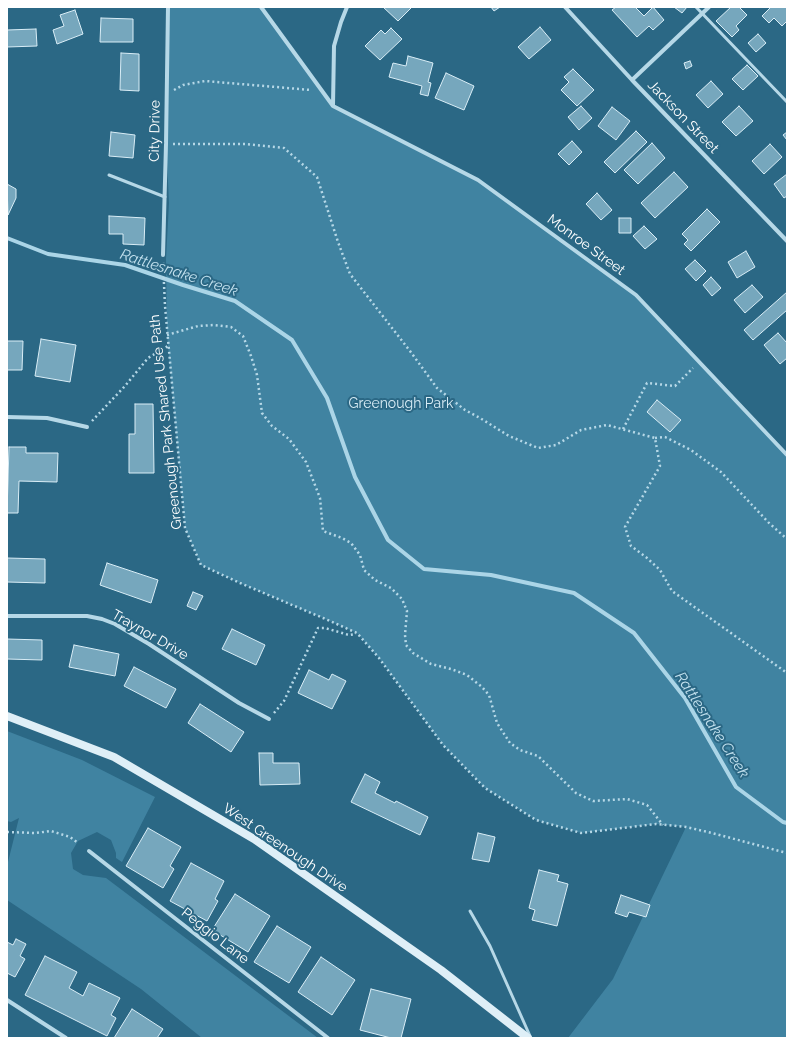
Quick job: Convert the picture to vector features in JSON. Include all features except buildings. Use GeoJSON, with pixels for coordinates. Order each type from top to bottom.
{"type":"FeatureCollection","features":[{"type":"Feature","properties":{"kind":"street","name":"City Drive"},"geometry":{"type":"LineString","coordinates":[[163,255],[168,7]]}},
{"type":"Feature","properties":{"kind":"street"},"geometry":{"type":"LineString","coordinates":[[261,7],[333,106]]}},
{"type":"Feature","properties":{"kind":"street"},"geometry":{"type":"LineString","coordinates":[[333,106],[334,46],[340,22],[347,7]]}},
{"type":"Feature","properties":{"kind":"street","name":"Jackson Street"},"geometry":{"type":"LineString","coordinates":[[565,7],[632,80],[787,241]]}},
{"type":"Feature","properties":{"kind":"street"},"geometry":{"type":"LineString","coordinates":[[632,80],[709,7]]}},
{"type":"Feature","properties":{"kind":"street","name":"Monroe Street"},"geometry":{"type":"LineString","coordinates":[[333,106],[478,180],[636,295],[787,455]]}},
{"type":"Feature","properties":{"kind":"street"},"geometry":{"type":"LineString","coordinates":[[7,417],[47,418],[87,427]]}},
{"type":"Feature","properties":{"kind":"street","name":"Traynor Drive"},"geometry":{"type":"LineString","coordinates":[[7,616],[87,616],[102,619],[115,624],[149,644],[239,703],[269,720]]}},
{"type":"Feature","properties":{"kind":"street","name":"West Greenough Drive"},"geometry":{"type":"LineString","coordinates":[[7,716],[114,757],[254,839],[441,970],[528,1038]]}},
{"type":"Feature","properties":{"kind":"street","name":"Peggio Lane"},"geometry":{"type":"LineString","coordinates":[[89,851],[328,1038]]}},
{"type":"Feature","properties":{"kind":"street"},"geometry":{"type":"LineString","coordinates":[[7,1000],[66,1038]]}},
{"type":"Feature","properties":{"kind":"lane"},"geometry":{"type":"LineString","coordinates":[[696,7],[787,102]]}},
{"type":"Feature","properties":{"kind":"lane"},"geometry":{"type":"LineString","coordinates":[[109,175],[165,197]]}},
{"type":"Feature","properties":{"kind":"lane"},"geometry":{"type":"LineString","coordinates":[[470,911],[490,946],[531,1038]]}},
{"type":"Feature","properties":{"kind":"path"},"geometry":{"type":"LineString","coordinates":[[167,93],[183,85],[205,81],[322,91]]}},
{"type":"Feature","properties":{"kind":"path"},"geometry":{"type":"LineString","coordinates":[[166,144],[245,144],[284,148],[317,177],[350,274],[410,350],[437,388],[465,410],[509,436],[538,448],[556,445],[581,430],[608,425],[655,438],[665,437],[691,450],[721,472],[769,523],[787,539]]}},
{"type":"Feature","properties":{"kind":"path","name":"Greenough Park Shared Use Path"},"geometry":{"type":"LineString","coordinates":[[163,255],[164,306],[184,528],[201,565],[357,633],[379,658],[443,745],[485,788],[536,820],[581,834],[656,824],[686,827],[787,853]]}},
{"type":"Feature","properties":{"kind":"path"},"geometry":{"type":"LineString","coordinates":[[167,335],[198,326],[214,325],[231,327],[243,336],[257,375],[262,413],[272,426],[289,439],[306,462],[320,498],[323,531],[342,538],[351,544],[360,555],[364,570],[374,580],[391,588],[402,599],[407,611],[405,635],[406,645],[414,653],[431,664],[467,675],[482,687],[489,696],[497,724],[510,742],[520,750],[538,756],[576,793],[593,801],[627,799],[647,805],[663,825]]}},
{"type":"Feature","properties":{"kind":"path"},"geometry":{"type":"LineString","coordinates":[[87,427],[96,415],[125,386],[148,358],[168,346]]}},
{"type":"Feature","properties":{"kind":"path"},"geometry":{"type":"LineString","coordinates":[[624,429],[647,383],[675,386],[699,362]]}},
{"type":"Feature","properties":{"kind":"path"},"geometry":{"type":"LineString","coordinates":[[655,438],[660,466],[625,526],[631,546],[660,570],[672,591],[787,673]]}},
{"type":"Feature","properties":{"kind":"path"},"geometry":{"type":"LineString","coordinates":[[269,720],[284,701],[318,628],[326,628],[349,635],[357,633]]}},
{"type":"Feature","properties":{"kind":"path"},"geometry":{"type":"LineString","coordinates":[[7,832],[35,833],[51,831],[70,837],[78,843]]}},
{"type":"Feature","properties":{"kind":"green space","name":"Greenough Park"},"geometry":{"type":"Polygon","coordinates":[[[168,7],[261,7],[333,106],[478,180],[636,295],[787,455],[787,1038],[568,1038],[613,979],[686,827],[656,824],[581,833],[536,820],[485,788],[443,745],[379,658],[357,633],[201,565],[185,528],[167,335],[166,259],[169,203],[166,138],[168,7]]]}},
{"type":"Feature","properties":{"kind":"green space"},"geometry":{"type":"Polygon","coordinates":[[[7,731],[82,760],[155,797],[122,862],[116,858],[116,853],[111,840],[97,832],[78,841],[71,853],[73,869],[83,875],[106,878],[318,1038],[202,1038],[141,989],[7,900],[7,866],[19,818],[11,822],[7,821],[7,731]]]}},
{"type":"Feature","properties":{"kind":"waterway","name":"Rattlesnake Creek"},"geometry":{"type":"LineString","coordinates":[[7,238],[48,254],[125,265],[235,301],[292,340],[327,398],[355,477],[388,540],[424,569],[491,575],[574,593],[634,633],[685,698],[736,787],[783,822],[787,823]]}}]}
